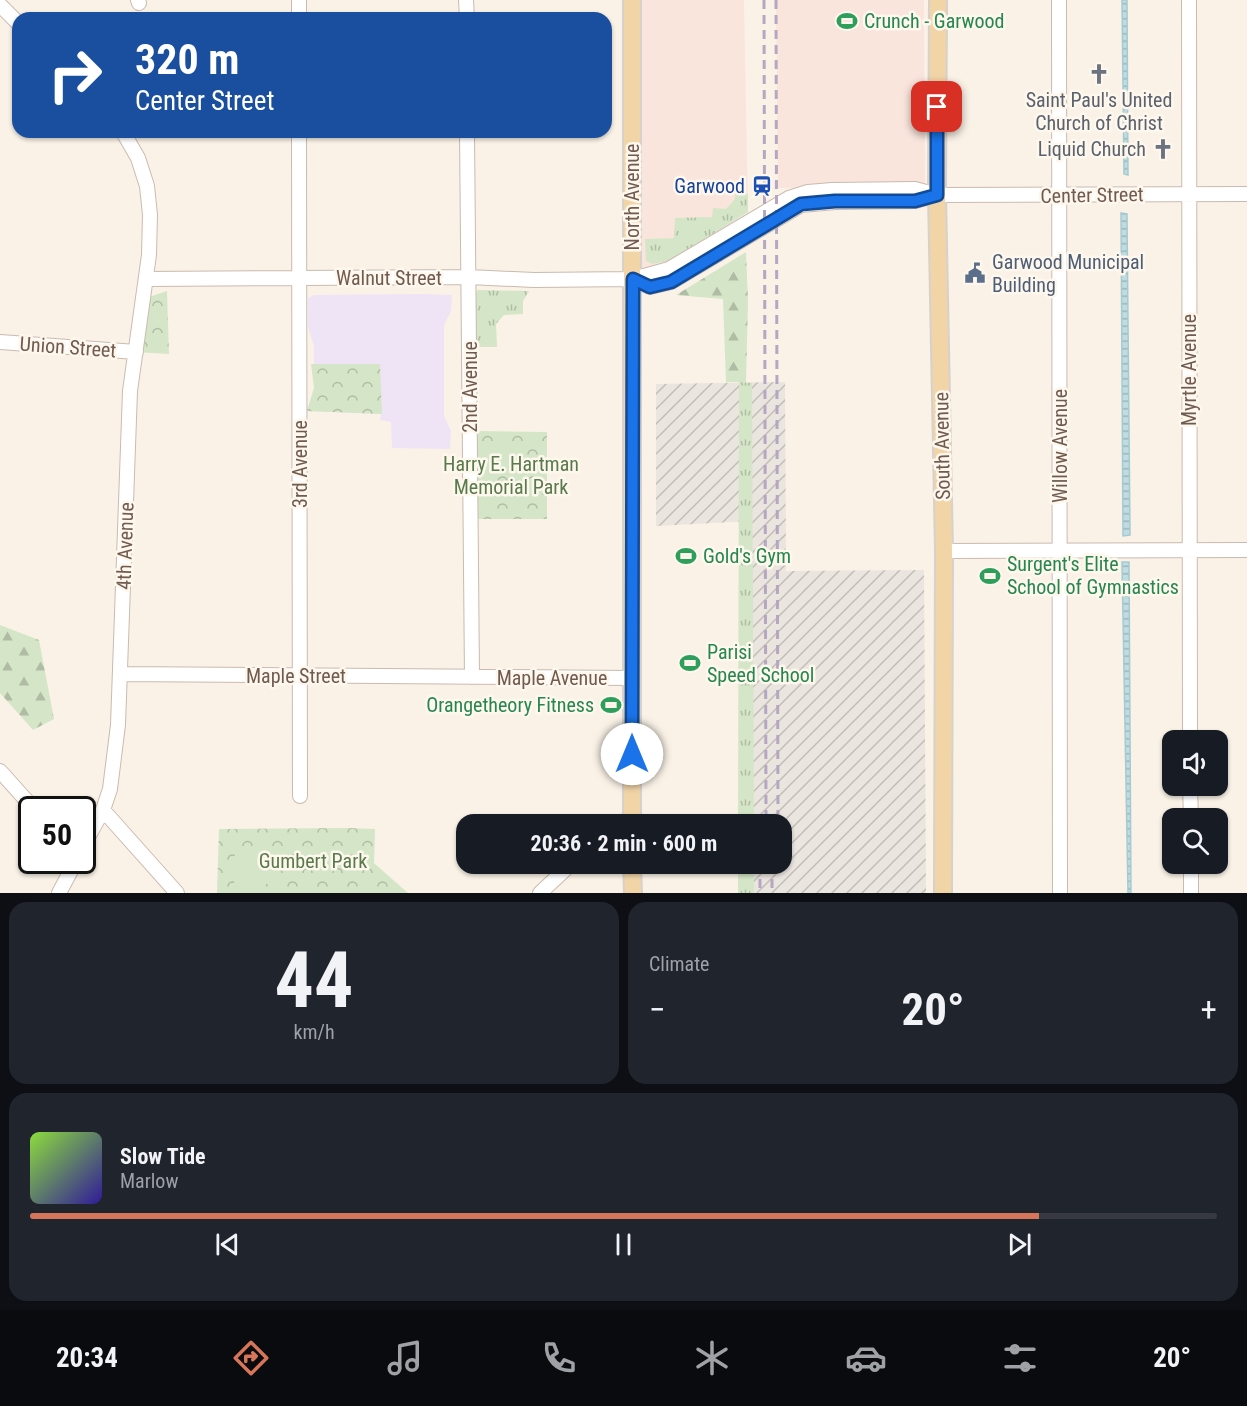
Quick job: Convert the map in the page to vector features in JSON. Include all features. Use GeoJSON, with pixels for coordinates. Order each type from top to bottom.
{"type":"FeatureCollection","features":[{"type":"Feature","properties":{"kind":"main road","name":"North Avenue"},"geometry":{"type":"LineString","coordinates":[[632,0],[632,814]]}},
{"type":"Feature","properties":{"kind":"main road","name":"South Avenue"},"geometry":{"type":"LineString","coordinates":[[938,0],[937,195],[944,551],[943,893]]}},
{"type":"Feature","properties":{"kind":"main road"},"geometry":{"type":"LineString","coordinates":[[632,874],[633,893]]}},
{"type":"Feature","properties":{"kind":"street","name":"Willow Avenue"},"geometry":{"type":"LineString","coordinates":[[1059,0],[1060,893]]}},
{"type":"Feature","properties":{"kind":"street","name":"Myrtle Avenue"},"geometry":{"type":"LineString","coordinates":[[1189,0],[1190,730]]}},
{"type":"Feature","properties":{"kind":"street"},"geometry":{"type":"LineString","coordinates":[[0,5],[12,17]]}},
{"type":"Feature","properties":{"kind":"street","name":"4th Avenue"},"geometry":{"type":"LineString","coordinates":[[96,823],[110,789],[118,725],[130,391],[149,255],[150,215],[147,186],[135,152],[127,138]]}},
{"type":"Feature","properties":{"kind":"street","name":"3rd Avenue"},"geometry":{"type":"LineString","coordinates":[[299,138],[300,796]]}},
{"type":"Feature","properties":{"kind":"street","name":"2nd Avenue"},"geometry":{"type":"LineString","coordinates":[[468,138],[472,677]]}},
{"type":"Feature","properties":{"kind":"street","name":"Center Street"},"geometry":{"type":"LineString","coordinates":[[633,279],[650,287],[671,282],[801,204],[835,201],[915,201],[937,195],[1247,194]]}},
{"type":"Feature","properties":{"kind":"street","name":"Walnut Street"},"geometry":{"type":"LineString","coordinates":[[146,279],[469,277],[534,280],[633,279]]}},
{"type":"Feature","properties":{"kind":"street","name":"Union Street"},"geometry":{"type":"LineString","coordinates":[[0,342],[136,352]]}},
{"type":"Feature","properties":{"kind":"street"},"geometry":{"type":"LineString","coordinates":[[944,551],[1247,550]]}},
{"type":"Feature","properties":{"kind":"street","name":"Maple Street"},"geometry":{"type":"LineString","coordinates":[[120,674],[472,677]]}},
{"type":"Feature","properties":{"kind":"street","name":"Maple Avenue"},"geometry":{"type":"LineString","coordinates":[[472,677],[632,678]]}},
{"type":"Feature","properties":{"kind":"street"},"geometry":{"type":"LineString","coordinates":[[0,771],[22,796]]}},
{"type":"Feature","properties":{"kind":"street"},"geometry":{"type":"LineString","coordinates":[[103,810],[177,893]]}},
{"type":"Feature","properties":{"kind":"street"},"geometry":{"type":"LineString","coordinates":[[59,893],[69,874]]}},
{"type":"Feature","properties":{"kind":"street"},"geometry":{"type":"LineString","coordinates":[[540,893],[560,874]]}},
{"type":"Feature","properties":{"kind":"street"},"geometry":{"type":"LineString","coordinates":[[1191,874],[1191,893]]}},
{"type":"Feature","properties":{"kind":"shaded area"},"geometry":{"type":"Polygon","coordinates":[[[641,0],[744,0],[748,212],[642,273],[641,0]]]}},
{"type":"Feature","properties":{"kind":"shaded area"},"geometry":{"type":"Polygon","coordinates":[[[776,0],[924,0],[925,186],[778,188],[776,0]]]}},
{"type":"Feature","properties":{"kind":"shaded area"},"geometry":{"type":"Polygon","coordinates":[[[314,295],[452,295],[451,311],[444,325],[444,416],[451,431],[450,449],[392,448],[391,422],[380,420],[381,414],[307,411],[314,388],[314,346],[308,327],[308,298],[314,295]]]}},
{"type":"Feature","properties":{"kind":"shaded area"},"geometry":{"type":"Polygon","coordinates":[[[785,382],[786,571],[924,570],[926,893],[754,893],[754,874],[792,874],[792,814],[753,814],[751,521],[656,526],[656,384],[785,382]]]}},
{"type":"Feature","properties":{"kind":"green space"},"geometry":{"type":"Polygon","coordinates":[[[744,184],[744,193],[748,194],[748,212],[669,261],[652,264],[646,261],[645,239],[674,238],[675,218],[712,217],[713,208],[726,209],[735,199],[735,185],[744,184]]]}},
{"type":"Feature","properties":{"kind":"green space"},"geometry":{"type":"Polygon","coordinates":[[[746,252],[748,301],[746,382],[726,382],[723,299],[676,295],[746,252]]]}},
{"type":"Feature","properties":{"kind":"green space"},"geometry":{"type":"Polygon","coordinates":[[[478,290],[529,291],[523,301],[523,314],[504,315],[496,324],[497,347],[472,347],[473,294],[478,290]]]}},
{"type":"Feature","properties":{"kind":"green space"},"geometry":{"type":"Polygon","coordinates":[[[167,291],[169,354],[136,352],[146,298],[167,291]]]}},
{"type":"Feature","properties":{"kind":"green space"},"geometry":{"type":"Polygon","coordinates":[[[311,364],[380,364],[382,414],[307,411],[314,388],[311,364]]]}},
{"type":"Feature","properties":{"kind":"green space"},"geometry":{"type":"Polygon","coordinates":[[[739,382],[752,383],[754,814],[738,814],[739,382]]]}},
{"type":"Feature","properties":{"kind":"green space","name":"Harry E. Hartman Memorial Park"},"geometry":{"type":"Polygon","coordinates":[[[475,431],[547,432],[547,519],[474,519],[475,431]]]}},
{"type":"Feature","properties":{"kind":"green space"},"geometry":{"type":"Polygon","coordinates":[[[484,443],[522,443],[521,467],[485,467],[484,443]]]}},
{"type":"Feature","properties":{"kind":"green space"},"geometry":{"type":"Polygon","coordinates":[[[0,625],[39,640],[54,719],[33,730],[0,693],[0,625]]]}},
{"type":"Feature","properties":{"kind":"green space","name":"Gumbert Park"},"geometry":{"type":"Polygon","coordinates":[[[219,829],[375,829],[374,863],[408,893],[217,893],[219,829]]]}},
{"type":"Feature","properties":{"kind":"green space"},"geometry":{"type":"Polygon","coordinates":[[[274,849],[275,869],[269,882],[255,888],[234,886],[235,851],[274,849]]]}},
{"type":"Feature","properties":{"kind":"green space"},"geometry":{"type":"Polygon","coordinates":[[[738,874],[754,874],[754,893],[738,893],[738,874]]]}},
{"type":"Feature","properties":{"kind":"water"},"geometry":{"type":"Polygon","coordinates":[[[1122,0],[1127,0],[1128,175],[1124,174],[1122,0]]]}},
{"type":"Feature","properties":{"kind":"water"},"geometry":{"type":"Polygon","coordinates":[[[1121,213],[1127,214],[1130,535],[1123,536],[1121,213]]]}},
{"type":"Feature","properties":{"kind":"water"},"geometry":{"type":"Polygon","coordinates":[[[1122,562],[1129,562],[1131,893],[1128,893],[1122,562]]]}},
{"type":"Feature","properties":{"kind":"railway"},"geometry":{"type":"LineString","coordinates":[[764,0],[766,814]]}},
{"type":"Feature","properties":{"kind":"railway"},"geometry":{"type":"LineString","coordinates":[[776,0],[778,814]]}},
{"type":"Feature","properties":{"kind":"railway"},"geometry":{"type":"LineString","coordinates":[[760,874],[760,893]]}},
{"type":"Feature","properties":{"kind":"railway"},"geometry":{"type":"LineString","coordinates":[[772,874],[772,893]]}},
{"type":"Feature","properties":{"kind":"place","name":"Crunch - Garwood"},"geometry":{"type":"Point","coordinates":[847,21]}},
{"type":"Feature","properties":{"kind":"place","name":"Saint Paul's United Church of Christ"},"geometry":{"type":"Point","coordinates":[1099,74]}},
{"type":"Feature","properties":{"kind":"place","name":"Liquid Church"},"geometry":{"type":"Point","coordinates":[1163,149]}},
{"type":"Feature","properties":{"kind":"place","name":"Garwood"},"geometry":{"type":"Point","coordinates":[762,186]}},
{"type":"Feature","properties":{"kind":"place","name":"Garwood Municipal Building"},"geometry":{"type":"Point","coordinates":[975,273]}},
{"type":"Feature","properties":{"kind":"place","name":"Gold's Gym"},"geometry":{"type":"Point","coordinates":[686,556]}},
{"type":"Feature","properties":{"kind":"place","name":"Surgent's Elite School of Gymnastics"},"geometry":{"type":"Point","coordinates":[990,576]}},
{"type":"Feature","properties":{"kind":"place","name":"Parisi Speed School"},"geometry":{"type":"Point","coordinates":[690,663]}},
{"type":"Feature","properties":{"kind":"place","name":"Orangetheory Fitness"},"geometry":{"type":"Point","coordinates":[611,705]}},
{"type":"Feature","properties":{"kind":"route"},"geometry":{"type":"LineString","coordinates":[[632,754],[633,279],[650,287],[671,282],[801,204],[835,201],[915,201],[937,195],[937,107]]}}]}
